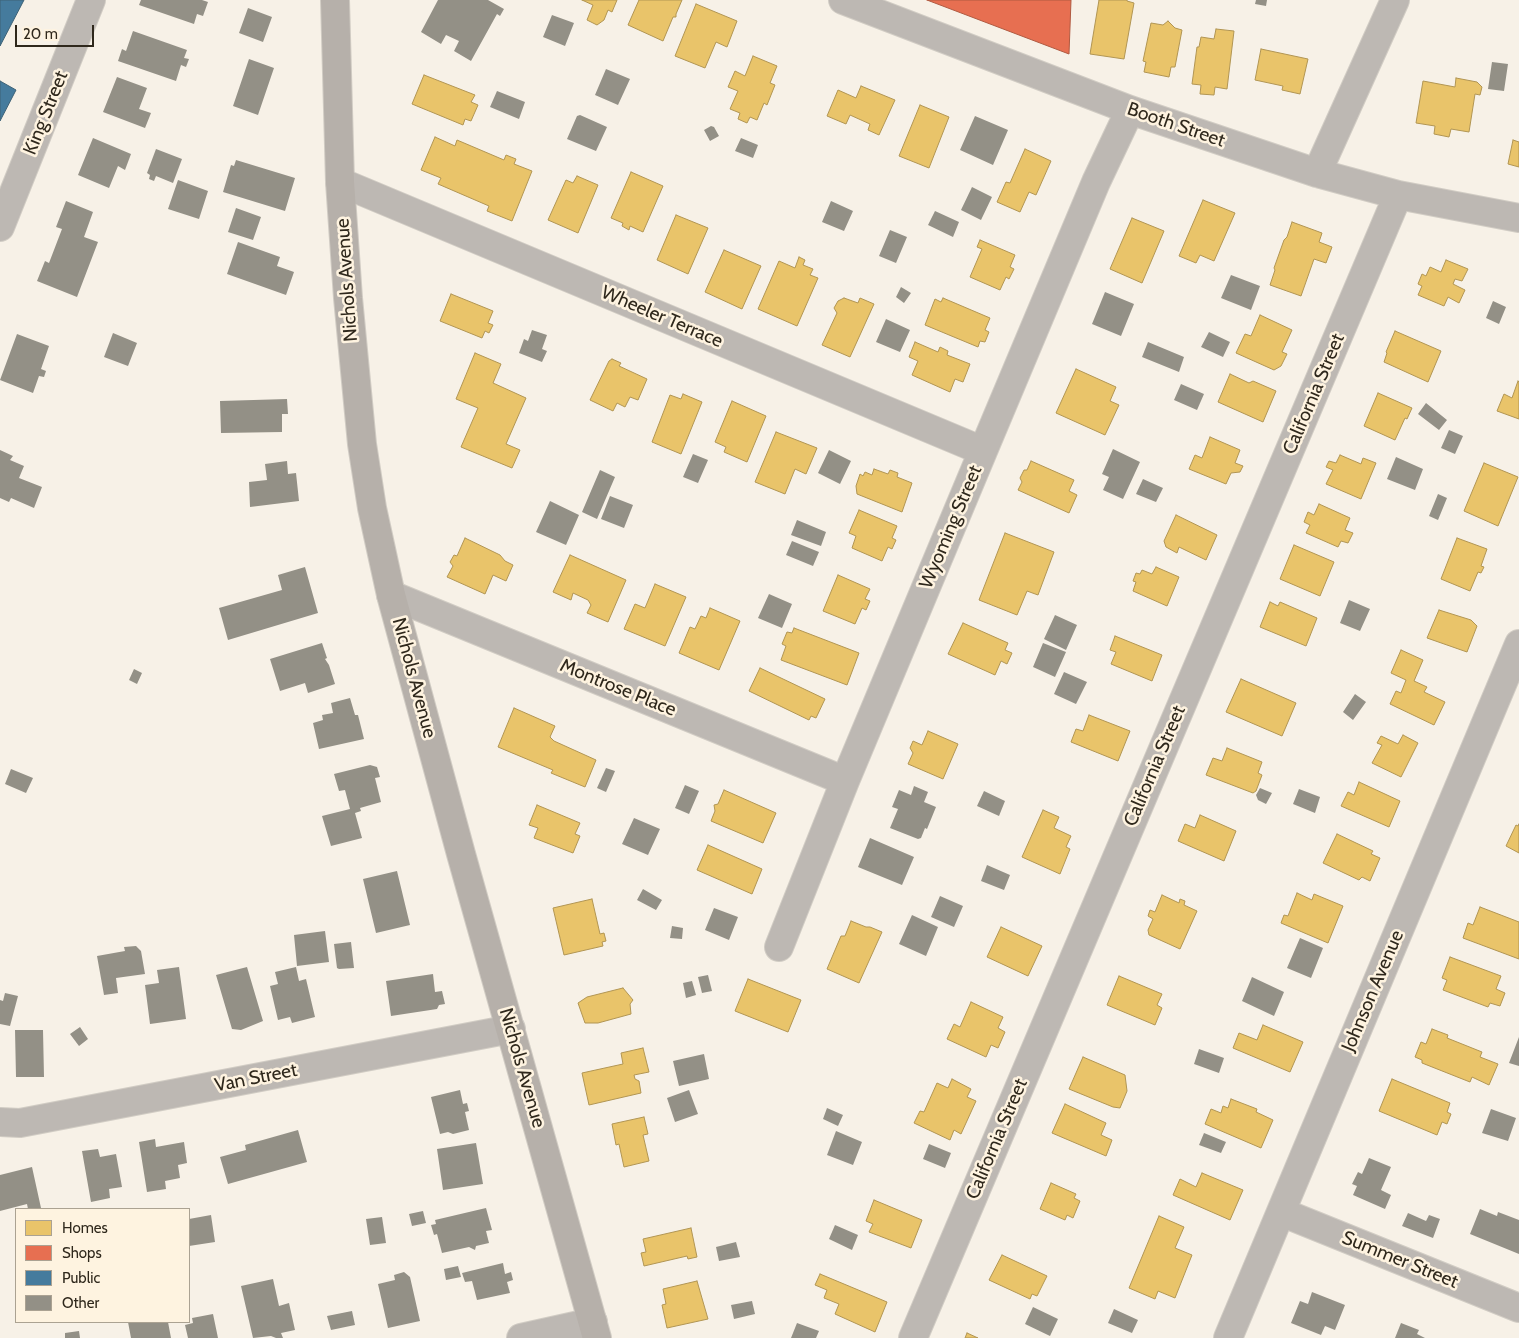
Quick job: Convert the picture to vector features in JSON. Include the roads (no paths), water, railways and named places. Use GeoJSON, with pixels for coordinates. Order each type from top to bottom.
{"type":"FeatureCollection","features":[{"type":"Feature","properties":{"kind":"main road","name":"Nichols Avenue"},"geometry":{"type":"LineString","coordinates":[[335,0],[340,182],[348,298],[362,444],[372,508],[391,595],[461,854],[512,1029],[595,1330]]}},
{"type":"Feature","properties":{"kind":"street","name":"King Street"},"geometry":{"type":"LineString","coordinates":[[0,227],[91,0]]}},
{"type":"Feature","properties":{"kind":"street","name":"Booth Street"},"geometry":{"type":"LineString","coordinates":[[844,0],[1130,110],[1317,173],[1398,195],[1519,218]]}},
{"type":"Feature","properties":{"kind":"street"},"geometry":{"type":"LineString","coordinates":[[1317,173],[1395,0]]}},
{"type":"Feature","properties":{"kind":"street","name":"Wyoming Street"},"geometry":{"type":"LineString","coordinates":[[780,947],[845,781],[1096,182],[1130,110]]}},
{"type":"Feature","properties":{"kind":"street","name":"Wheeler Terrace"},"geometry":{"type":"LineString","coordinates":[[340,182],[983,452]]}},
{"type":"Feature","properties":{"kind":"street","name":"California Street"},"geometry":{"type":"LineString","coordinates":[[913,1338],[1398,195]]}},
{"type":"Feature","properties":{"kind":"street","name":"Montrose Place"},"geometry":{"type":"LineString","coordinates":[[391,595],[845,781]]}},
{"type":"Feature","properties":{"kind":"street","name":"Johnson Avenue"},"geometry":{"type":"LineString","coordinates":[[1228,1338],[1519,644]]}},
{"type":"Feature","properties":{"kind":"street","name":"Van Street"},"geometry":{"type":"LineString","coordinates":[[0,1122],[20,1124],[512,1029]]}},
{"type":"Feature","properties":{"kind":"street","name":"Summer Street"},"geometry":{"type":"LineString","coordinates":[[1281,1212],[1519,1308]]}},
{"type":"Feature","properties":{"kind":"street"},"geometry":{"type":"LineString","coordinates":[[521,1338],[595,1330]]}}]}
